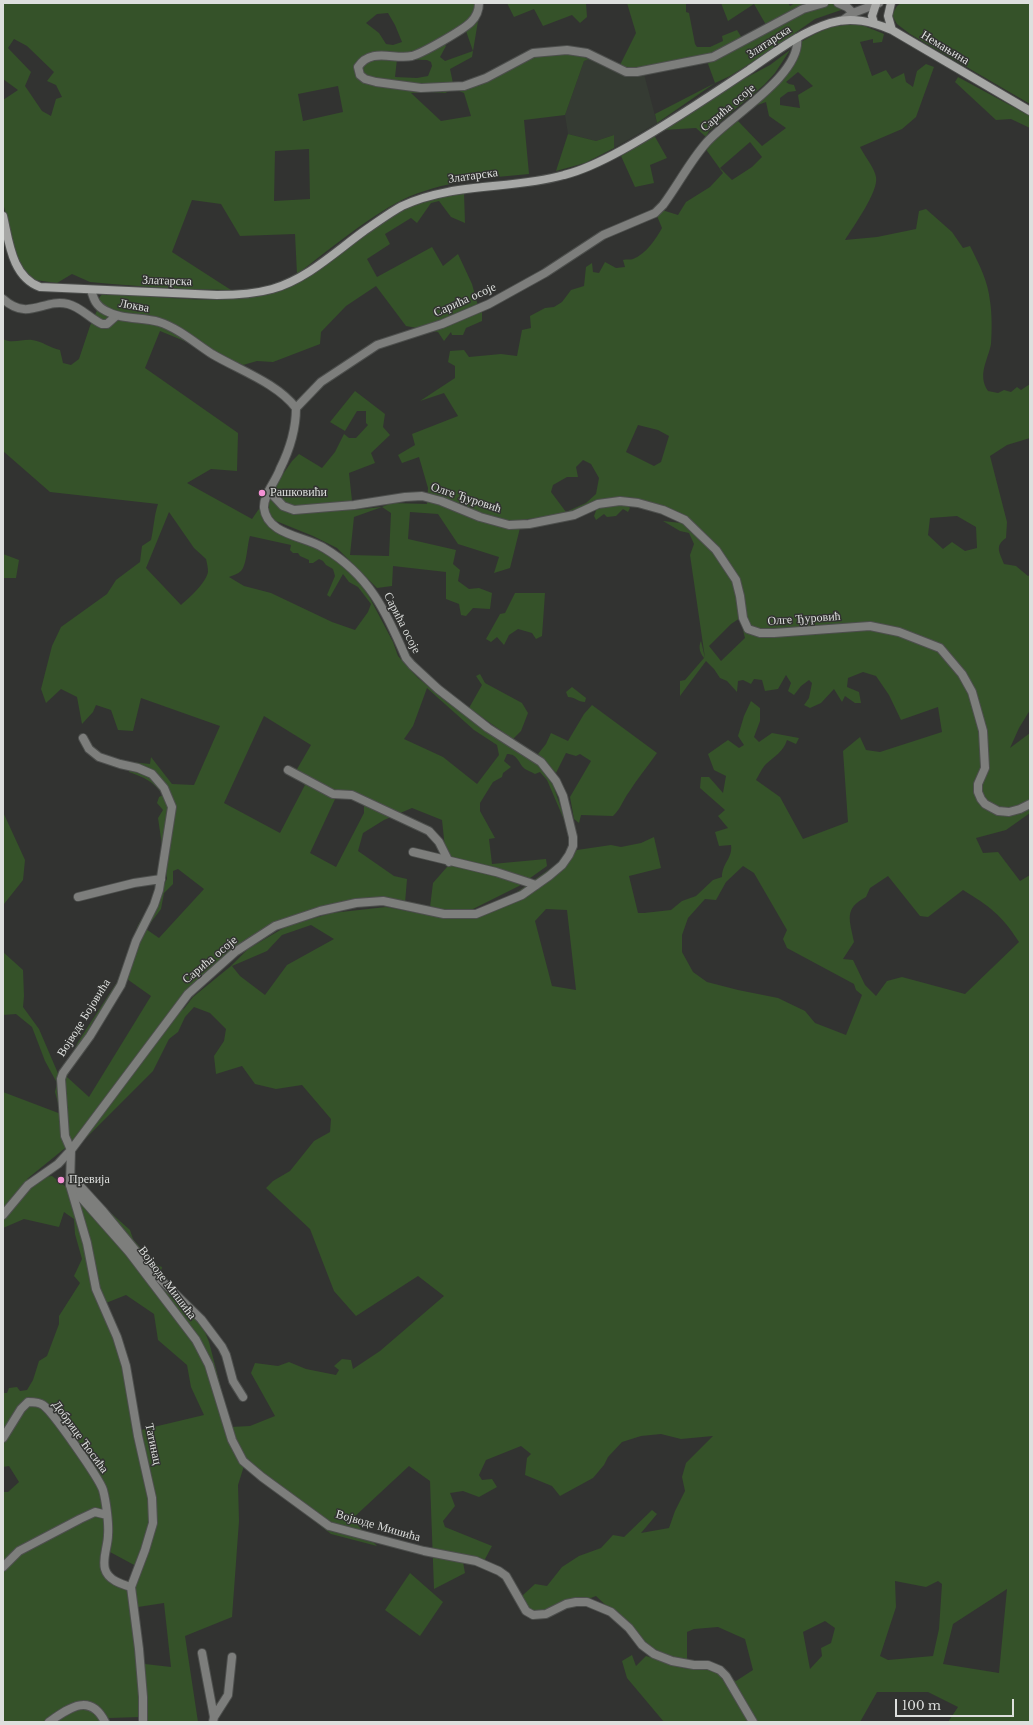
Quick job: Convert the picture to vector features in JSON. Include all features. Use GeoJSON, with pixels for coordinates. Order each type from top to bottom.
{"type":"FeatureCollection","features":[{"type":"Feature","properties":{"kind":"main road"},"geometry":{"type":"LineString","coordinates":[[891,3],[888,16],[892,30]]}},
{"type":"Feature","properties":{"kind":"main road"},"geometry":{"type":"LineString","coordinates":[[874,23],[872,16],[878,4]]}},
{"type":"Feature","properties":{"kind":"main road","name":"Немањина"},"geometry":{"type":"LineString","coordinates":[[843,20],[857,20],[874,23],[892,30],[1030,111]]}},
{"type":"Feature","properties":{"kind":"main road","name":"Златарска"},"geometry":{"type":"LineString","coordinates":[[91,290],[237,295],[262,292],[282,286],[307,272],[390,214],[415,201],[431,195],[458,190],[564,176],[599,163],[704,100],[797,38],[831,22],[843,20]]}},
{"type":"Feature","properties":{"kind":"main road"},"geometry":{"type":"LineString","coordinates":[[3,216],[19,271],[27,280],[40,287],[91,290]]}},
{"type":"Feature","properties":{"kind":"street"},"geometry":{"type":"LineString","coordinates":[[480,3],[479,10],[472,21],[463,30],[412,56],[372,56],[362,61],[358,67],[360,75],[365,79],[376,82],[421,88],[464,86],[486,78],[533,53],[567,50],[588,53],[626,72],[637,72],[713,57],[803,8],[824,3]]}},
{"type":"Feature","properties":{"kind":"street"},"geometry":{"type":"LineString","coordinates":[[838,3],[847,7],[852,13]]}},
{"type":"Feature","properties":{"kind":"street"},"geometry":{"type":"LineString","coordinates":[[843,20],[852,13],[878,4]]}},
{"type":"Feature","properties":{"kind":"street","name":"Сарића осоје"},"geometry":{"type":"LineString","coordinates":[[3,1215],[28,1185],[58,1164],[71,1150],[188,994],[235,952],[274,926],[320,911],[356,903],[383,901],[444,914],[476,914],[522,895],[562,865],[569,855],[573,846],[573,836],[565,803],[556,781],[541,762],[488,728],[438,689],[412,666],[406,658],[379,600],[366,583],[335,554],[319,544],[281,530],[271,524],[265,516],[264,505],[269,491],[281,469],[294,428],[296,408],[322,382],[377,344],[442,324],[489,304],[545,273],[603,235],[655,213],[663,205],[705,143],[722,127],[762,95],[777,80],[794,55],[797,47],[797,38]]}},
{"type":"Feature","properties":{"kind":"street","name":"Локва"},"geometry":{"type":"LineString","coordinates":[[91,290],[96,305],[105,311],[116,316],[160,322],[219,358],[275,388],[289,399],[296,408]]}},
{"type":"Feature","properties":{"kind":"street"},"geometry":{"type":"LineString","coordinates":[[3,299],[15,307],[25,310],[60,303],[68,304],[102,324],[106,324],[116,316]]}},
{"type":"Feature","properties":{"kind":"street","name":"Олге Ђуровић"},"geometry":{"type":"LineString","coordinates":[[269,491],[283,506],[294,510],[354,506],[422,496],[441,501],[480,517],[509,524],[529,524],[574,515],[598,504],[620,501],[638,503],[663,510],[685,520],[716,550],[736,580],[743,618],[748,629],[760,633],[774,634],[870,626],[899,632],[940,648],[962,674],[972,692],[983,731],[985,768],[978,784],[978,792],[981,798],[985,804],[998,811],[1014,810],[1030,804]]}},
{"type":"Feature","properties":{"kind":"street","name":"Војводе Бојовића"},"geometry":{"type":"LineString","coordinates":[[71,1150],[65,1136],[61,1079],[63,1073],[90,1036],[120,985],[136,941],[154,905],[161,879],[172,807],[164,788],[152,774],[138,768],[99,757],[89,749],[83,738]]}},
{"type":"Feature","properties":{"kind":"street"},"geometry":{"type":"LineString","coordinates":[[288,770],[332,794],[352,795],[429,831],[439,842],[449,862]]}},
{"type":"Feature","properties":{"kind":"street"},"geometry":{"type":"LineString","coordinates":[[413,852],[449,862],[496,872],[536,885]]}},
{"type":"Feature","properties":{"kind":"street"},"geometry":{"type":"LineString","coordinates":[[78,897],[134,883],[161,879]]}},
{"type":"Feature","properties":{"kind":"street"},"geometry":{"type":"LineString","coordinates":[[70,1180],[71,1150]]}},
{"type":"Feature","properties":{"kind":"street","name":"Војводе Мишића"},"geometry":{"type":"LineString","coordinates":[[70,1180],[108,1217],[154,1273],[201,1319],[222,1347],[226,1355],[233,1381],[243,1398]]}},
{"type":"Feature","properties":{"kind":"street","name":"Војводе Мишића"},"geometry":{"type":"LineString","coordinates":[[70,1180],[129,1252],[196,1340],[209,1365],[232,1440],[243,1461],[262,1477],[329,1526],[424,1551],[476,1561],[499,1571],[506,1576],[526,1611],[533,1616],[546,1614],[576,1602],[587,1602],[611,1612],[628,1628],[646,1649],[654,1654],[672,1661],[694,1665],[708,1665],[720,1670],[726,1676],[752,1722]]}},
{"type":"Feature","properties":{"kind":"street","name":"Татинац"},"geometry":{"type":"LineString","coordinates":[[70,1180],[87,1243],[96,1289],[117,1337],[126,1366],[138,1436],[152,1498],[153,1523],[145,1550],[131,1587],[139,1649],[143,1697],[143,1722]]}},
{"type":"Feature","properties":{"kind":"street","name":"Добрице Ћосића"},"geometry":{"type":"LineString","coordinates":[[3,1438],[21,1409],[28,1402],[35,1402],[43,1405],[90,1468],[103,1490],[109,1534],[104,1559],[105,1568],[110,1577],[120,1584],[131,1587]]}},
{"type":"Feature","properties":{"kind":"street"},"geometry":{"type":"LineString","coordinates":[[3,1567],[19,1551],[80,1519],[95,1512],[107,1515]]}},
{"type":"Feature","properties":{"kind":"street"},"geometry":{"type":"LineString","coordinates":[[202,1653],[213,1720]]}},
{"type":"Feature","properties":{"kind":"street"},"geometry":{"type":"LineString","coordinates":[[213,1720],[228,1696],[232,1657]]}},
{"type":"Feature","properties":{"kind":"street"},"geometry":{"type":"LineString","coordinates":[[49,1722],[77,1705],[93,1707],[102,1715],[105,1722]]}},
{"type":"Feature","properties":{"kind":"street"},"geometry":{"type":"LineString","coordinates":[[60,1722],[67,1710]]}},
{"type":"Feature","properties":{"kind":"shaded area"},"geometry":{"type":"Polygon","coordinates":[[[588,59],[612,70],[644,74],[657,123],[614,148],[614,135],[596,141],[568,134],[565,115],[584,61],[588,59]]]}},
{"type":"Feature","properties":{"kind":"green space"},"geometry":{"type":"Polygon","coordinates":[[[3,3],[481,3],[473,51],[472,57],[450,69],[454,88],[515,67],[535,57],[567,47],[589,59],[584,61],[565,115],[524,120],[529,174],[448,184],[432,188],[402,200],[362,225],[297,274],[295,234],[240,236],[221,204],[192,200],[172,252],[231,290],[178,289],[90,282],[72,274],[57,283],[35,280],[26,274],[18,261],[3,203],[3,100],[18,90],[3,79],[3,3]],[[388,13],[377,14],[366,23],[379,33],[386,44],[393,45],[402,42],[388,13]],[[466,31],[444,42],[446,46],[440,57],[445,61],[473,51],[466,31]],[[14,39],[8,48],[31,72],[25,86],[42,111],[51,116],[56,99],[62,97],[56,85],[47,81],[54,72],[27,46],[14,39]],[[397,59],[395,77],[417,78],[428,76],[432,66],[431,62],[427,60],[397,59]],[[338,86],[298,94],[303,121],[343,112],[338,86]],[[454,89],[445,93],[411,93],[441,121],[471,116],[464,93],[454,89]],[[309,149],[275,151],[274,201],[310,199],[309,149]]]}},
{"type":"Feature","properties":{"kind":"green space"},"geometry":{"type":"Polygon","coordinates":[[[507,3],[586,3],[587,17],[580,23],[572,15],[543,26],[534,9],[514,17],[507,3]]]}},
{"type":"Feature","properties":{"kind":"green space"},"geometry":{"type":"Polygon","coordinates":[[[627,3],[686,3],[686,12],[689,13],[695,44],[697,47],[710,47],[723,41],[722,36],[737,30],[745,43],[769,30],[754,4],[728,21],[721,3],[788,3],[790,6],[795,3],[838,3],[844,9],[815,19],[768,52],[730,76],[715,83],[707,61],[628,75],[612,70],[590,59],[620,65],[636,33],[627,3]]]}},
{"type":"Feature","properties":{"kind":"green space"},"geometry":{"type":"Polygon","coordinates":[[[901,3],[1030,3],[1030,104],[910,34],[897,24],[892,15],[897,6],[901,3]]]}},
{"type":"Feature","properties":{"kind":"green space"},"geometry":{"type":"Polygon","coordinates":[[[852,24],[862,25],[884,34],[882,42],[873,43],[873,39],[860,42],[872,76],[886,70],[892,79],[904,73],[906,82],[913,87],[917,71],[926,64],[934,67],[916,117],[902,129],[860,147],[874,170],[876,183],[870,200],[845,240],[877,237],[916,229],[919,211],[926,209],[952,232],[963,248],[970,246],[985,280],[991,306],[992,322],[991,344],[983,373],[983,379],[988,391],[998,393],[1004,390],[1011,392],[1017,387],[1021,390],[1030,384],[1030,438],[1007,445],[990,456],[1007,522],[1006,538],[1000,544],[1000,553],[1004,564],[1016,566],[1028,576],[1030,575],[1030,710],[1019,728],[1010,748],[1030,733],[1030,813],[1006,830],[976,838],[983,853],[998,852],[1020,881],[1030,875],[1030,1722],[948,1722],[958,1707],[928,1692],[877,1692],[860,1722],[664,1722],[627,1678],[622,1661],[632,1655],[636,1666],[646,1656],[687,1669],[687,1661],[669,1656],[649,1646],[596,1596],[535,1619],[523,1610],[523,1595],[535,1584],[547,1586],[562,1567],[579,1556],[601,1548],[613,1535],[624,1537],[652,1510],[657,1514],[641,1533],[669,1528],[675,1511],[685,1491],[682,1477],[686,1463],[713,1436],[681,1439],[661,1434],[641,1436],[622,1442],[608,1457],[604,1465],[593,1478],[560,1496],[552,1486],[525,1475],[527,1458],[531,1454],[521,1446],[486,1460],[479,1475],[482,1480],[492,1479],[497,1487],[479,1497],[463,1491],[450,1493],[455,1506],[443,1521],[445,1527],[492,1546],[484,1561],[463,1562],[465,1573],[434,1589],[430,1481],[409,1466],[352,1519],[377,1546],[331,1534],[244,1466],[238,1485],[239,1521],[232,1617],[185,1636],[198,1722],[140,1722],[140,1717],[109,1718],[110,1722],[3,1722],[3,1492],[8,1492],[19,1482],[9,1466],[3,1467],[3,1393],[7,1393],[9,1388],[17,1387],[20,1391],[27,1390],[33,1380],[39,1361],[47,1356],[59,1324],[59,1316],[80,1283],[74,1276],[82,1259],[75,1234],[74,1219],[64,1212],[59,1227],[24,1219],[3,1228],[3,1092],[61,1114],[55,1092],[57,1083],[45,1061],[32,1027],[16,1014],[3,1015],[3,952],[23,970],[23,1007],[39,1029],[60,1078],[78,1042],[117,982],[138,925],[167,879],[158,818],[163,810],[157,803],[159,797],[163,795],[148,780],[129,772],[130,762],[150,764],[151,757],[172,784],[194,785],[220,726],[141,698],[133,731],[118,730],[111,710],[96,705],[93,712],[82,724],[77,697],[61,689],[46,703],[41,689],[52,646],[61,627],[107,594],[116,580],[140,562],[142,546],[151,540],[158,504],[50,492],[3,451],[3,339],[10,341],[32,340],[60,350],[63,363],[71,365],[79,359],[90,326],[100,304],[99,298],[103,293],[204,300],[244,298],[264,295],[407,208],[439,197],[464,193],[465,223],[451,217],[439,201],[431,203],[417,223],[411,218],[385,234],[390,244],[367,259],[377,277],[432,247],[443,266],[458,254],[472,284],[478,306],[512,296],[482,311],[482,321],[466,328],[463,335],[452,335],[451,332],[444,341],[438,332],[406,326],[376,286],[346,306],[321,332],[320,344],[273,362],[257,361],[243,365],[160,331],[145,368],[238,433],[237,471],[211,469],[187,483],[252,519],[292,461],[299,454],[322,468],[335,452],[344,434],[349,438],[356,438],[368,425],[366,423],[366,411],[357,411],[345,431],[330,422],[355,391],[385,414],[383,427],[390,435],[371,453],[375,463],[349,473],[353,510],[382,507],[391,503],[427,504],[428,488],[419,457],[402,463],[398,455],[415,445],[412,434],[458,416],[444,393],[420,401],[455,378],[455,366],[448,362],[450,351],[464,350],[469,357],[501,354],[517,356],[522,330],[531,328],[530,316],[545,308],[554,307],[562,302],[571,290],[584,286],[586,267],[592,263],[593,272],[599,273],[605,262],[616,268],[625,267],[623,260],[633,259],[642,254],[654,241],[662,228],[657,216],[662,210],[678,215],[686,202],[710,187],[723,173],[705,148],[729,120],[738,121],[762,146],[786,128],[769,116],[766,102],[752,107],[778,78],[801,42],[831,27],[852,24]],[[798,72],[786,82],[794,85],[796,91],[788,92],[780,98],[780,105],[800,108],[798,95],[813,86],[798,72]],[[750,142],[720,168],[732,180],[752,167],[762,157],[750,142]],[[638,425],[626,452],[654,466],[661,462],[669,436],[658,430],[638,425]],[[583,460],[576,467],[578,477],[567,477],[553,485],[551,492],[566,512],[586,503],[596,494],[599,478],[591,464],[583,460]],[[630,497],[623,498],[630,508],[628,512],[623,509],[616,516],[607,517],[604,514],[596,520],[594,516],[597,508],[549,524],[534,518],[516,521],[500,520],[520,528],[510,568],[494,573],[499,557],[458,544],[438,514],[410,512],[408,539],[456,550],[453,564],[460,570],[458,581],[469,589],[479,588],[492,593],[490,609],[473,608],[466,616],[461,615],[459,604],[446,599],[446,572],[393,566],[392,586],[377,588],[337,548],[313,536],[276,521],[267,525],[322,549],[344,565],[362,583],[393,642],[398,656],[418,678],[479,726],[538,764],[550,776],[565,822],[547,780],[540,772],[535,774],[526,770],[516,757],[511,754],[507,754],[504,761],[511,767],[503,773],[502,777],[493,782],[480,803],[480,811],[495,838],[489,839],[492,864],[546,859],[547,866],[519,886],[467,912],[454,912],[430,907],[433,883],[447,867],[442,820],[412,808],[384,820],[363,833],[358,851],[394,876],[407,879],[405,903],[381,898],[365,898],[340,903],[281,922],[246,939],[190,986],[183,1010],[193,997],[231,966],[248,949],[287,926],[332,913],[386,907],[433,916],[484,915],[577,850],[611,845],[621,847],[641,843],[654,837],[661,868],[629,876],[638,913],[671,910],[682,901],[696,896],[713,880],[722,877],[722,872],[730,854],[731,845],[719,846],[715,832],[728,828],[718,816],[725,810],[700,788],[701,777],[709,777],[723,793],[726,776],[714,770],[708,754],[728,740],[739,748],[744,745],[738,736],[744,716],[751,701],[760,708],[760,721],[754,737],[759,742],[772,733],[799,738],[796,744],[787,740],[781,751],[765,766],[756,780],[780,797],[803,839],[848,822],[843,751],[860,737],[866,750],[880,752],[942,732],[938,707],[901,720],[889,695],[876,676],[863,672],[848,678],[847,687],[859,692],[861,703],[855,703],[845,696],[842,702],[834,689],[821,703],[810,708],[804,705],[809,698],[812,683],[809,680],[801,686],[794,695],[788,691],[791,683],[786,675],[778,689],[765,691],[762,680],[754,679],[751,684],[743,680],[738,681],[737,692],[727,681],[720,678],[706,661],[680,696],[680,681],[685,680],[704,658],[700,650],[701,641],[705,658],[690,555],[694,544],[689,533],[680,531],[663,521],[681,523],[680,514],[669,508],[662,514],[653,512],[650,503],[630,497]],[[382,507],[354,517],[350,555],[389,556],[391,513],[382,507]],[[169,512],[146,568],[181,605],[201,585],[207,576],[207,562],[206,559],[194,548],[169,512]],[[957,516],[930,518],[928,535],[943,549],[952,542],[965,551],[977,548],[976,527],[957,516]],[[250,536],[245,564],[241,571],[229,577],[244,586],[271,593],[332,622],[355,630],[368,612],[371,604],[358,587],[349,582],[343,574],[330,597],[327,595],[335,576],[333,569],[319,559],[313,563],[309,563],[309,560],[300,556],[298,553],[293,553],[290,550],[291,545],[250,536]],[[740,618],[731,624],[709,646],[721,661],[745,638],[740,618]],[[427,688],[413,726],[404,739],[443,757],[477,784],[499,755],[497,745],[474,730],[427,688]],[[264,716],[224,803],[280,833],[305,785],[293,776],[311,745],[264,716]],[[336,797],[310,853],[336,867],[364,813],[364,803],[351,797],[336,797]],[[743,866],[726,882],[716,900],[705,899],[688,918],[682,935],[682,952],[693,972],[707,982],[778,998],[805,1011],[815,1023],[846,1035],[862,995],[856,990],[854,984],[787,948],[783,939],[787,930],[754,873],[743,866]],[[178,869],[173,871],[173,884],[164,893],[161,909],[146,929],[159,938],[204,889],[178,869]],[[888,876],[870,888],[866,897],[854,906],[851,911],[850,921],[854,942],[843,959],[853,960],[865,985],[876,996],[887,981],[902,977],[965,994],[1019,942],[1001,918],[980,901],[963,890],[928,917],[920,916],[888,876]],[[546,909],[535,921],[552,986],[576,990],[567,910],[546,909]],[[311,925],[282,935],[267,951],[232,966],[240,976],[265,995],[287,965],[334,939],[311,925]],[[127,979],[93,1021],[67,1077],[89,1097],[151,996],[127,979]],[[194,1007],[185,1017],[178,1032],[169,1039],[153,1071],[82,1142],[64,1149],[27,1179],[52,1176],[66,1187],[74,1176],[109,1215],[112,1214],[130,1230],[133,1239],[154,1264],[162,1267],[159,1282],[181,1302],[203,1327],[209,1342],[231,1427],[250,1426],[275,1416],[251,1373],[255,1363],[278,1366],[289,1362],[306,1369],[336,1375],[339,1370],[334,1366],[342,1359],[351,1360],[353,1369],[380,1351],[444,1296],[418,1276],[356,1316],[334,1291],[310,1229],[266,1188],[273,1181],[290,1171],[314,1141],[330,1132],[331,1119],[302,1085],[276,1089],[255,1084],[242,1066],[216,1074],[214,1056],[224,1041],[226,1029],[210,1013],[194,1007]],[[126,1295],[106,1303],[131,1380],[141,1430],[204,1415],[191,1387],[187,1365],[158,1340],[154,1314],[126,1295]],[[110,1552],[107,1561],[112,1575],[128,1583],[136,1566],[110,1552]],[[895,1581],[896,1607],[880,1656],[888,1660],[933,1656],[939,1629],[942,1584],[938,1581],[926,1587],[895,1581]],[[1007,1589],[953,1624],[943,1664],[999,1673],[1007,1589]],[[164,1603],[138,1607],[145,1664],[171,1667],[164,1603]],[[825,1621],[803,1632],[810,1669],[822,1656],[821,1648],[831,1643],[835,1628],[825,1621]],[[718,1627],[694,1629],[687,1632],[687,1661],[736,1681],[753,1670],[745,1639],[718,1627]]]}},
{"type":"Feature","properties":{"kind":"green space"},"geometry":{"type":"Polygon","coordinates":[[[790,50],[775,73],[764,85],[709,131],[706,137],[696,128],[662,130],[723,90],[770,65],[790,50]]]}},
{"type":"Feature","properties":{"kind":"green space"},"geometry":{"type":"Polygon","coordinates":[[[958,77],[1030,116],[1030,128],[1011,119],[996,120],[955,82],[958,77]]]}},
{"type":"Feature","properties":{"kind":"green space"},"geometry":{"type":"Polygon","coordinates":[[[715,83],[657,123],[655,114],[715,83]]]}},
{"type":"Feature","properties":{"kind":"green space"},"geometry":{"type":"Polygon","coordinates":[[[568,134],[596,141],[614,135],[614,148],[585,163],[556,171],[568,134]]]}},
{"type":"Feature","properties":{"kind":"green space"},"geometry":{"type":"Polygon","coordinates":[[[654,135],[667,158],[650,165],[654,183],[635,187],[621,156],[654,135]]]}},
{"type":"Feature","properties":{"kind":"green space"},"geometry":{"type":"Polygon","coordinates":[[[3,554],[19,560],[16,578],[3,578],[3,554]]]}},
{"type":"Feature","properties":{"kind":"green space"},"geometry":{"type":"Polygon","coordinates":[[[515,593],[545,593],[542,636],[536,639],[532,633],[518,629],[509,635],[504,645],[497,637],[491,642],[486,639],[500,614],[505,613],[515,593]]]}},
{"type":"Feature","properties":{"kind":"green space"},"geometry":{"type":"Polygon","coordinates":[[[480,674],[485,683],[522,703],[528,713],[521,731],[513,739],[469,708],[482,685],[476,676],[480,674]]]}},
{"type":"Feature","properties":{"kind":"green space"},"geometry":{"type":"Polygon","coordinates":[[[572,687],[586,698],[585,702],[568,697],[566,692],[572,687]]]}},
{"type":"Feature","properties":{"kind":"green space"},"geometry":{"type":"Polygon","coordinates":[[[592,705],[657,753],[635,782],[618,811],[613,816],[581,815],[579,823],[574,819],[570,797],[591,761],[580,754],[576,756],[566,753],[556,773],[538,754],[546,744],[551,733],[568,741],[584,714],[592,705]]]}},
{"type":"Feature","properties":{"kind":"green space"},"geometry":{"type":"Polygon","coordinates":[[[3,812],[25,860],[23,880],[4,904],[3,908],[3,812]]]}},
{"type":"Feature","properties":{"kind":"green space"},"geometry":{"type":"Polygon","coordinates":[[[410,1573],[443,1602],[420,1636],[385,1610],[410,1573]]]}},
{"type":"Feature","properties":{"kind":"place","name":"Рашковићи"},"geometry":{"type":"Point","coordinates":[262,493]}},
{"type":"Feature","properties":{"kind":"place","name":"Превија"},"geometry":{"type":"Point","coordinates":[61,1180]}}]}
